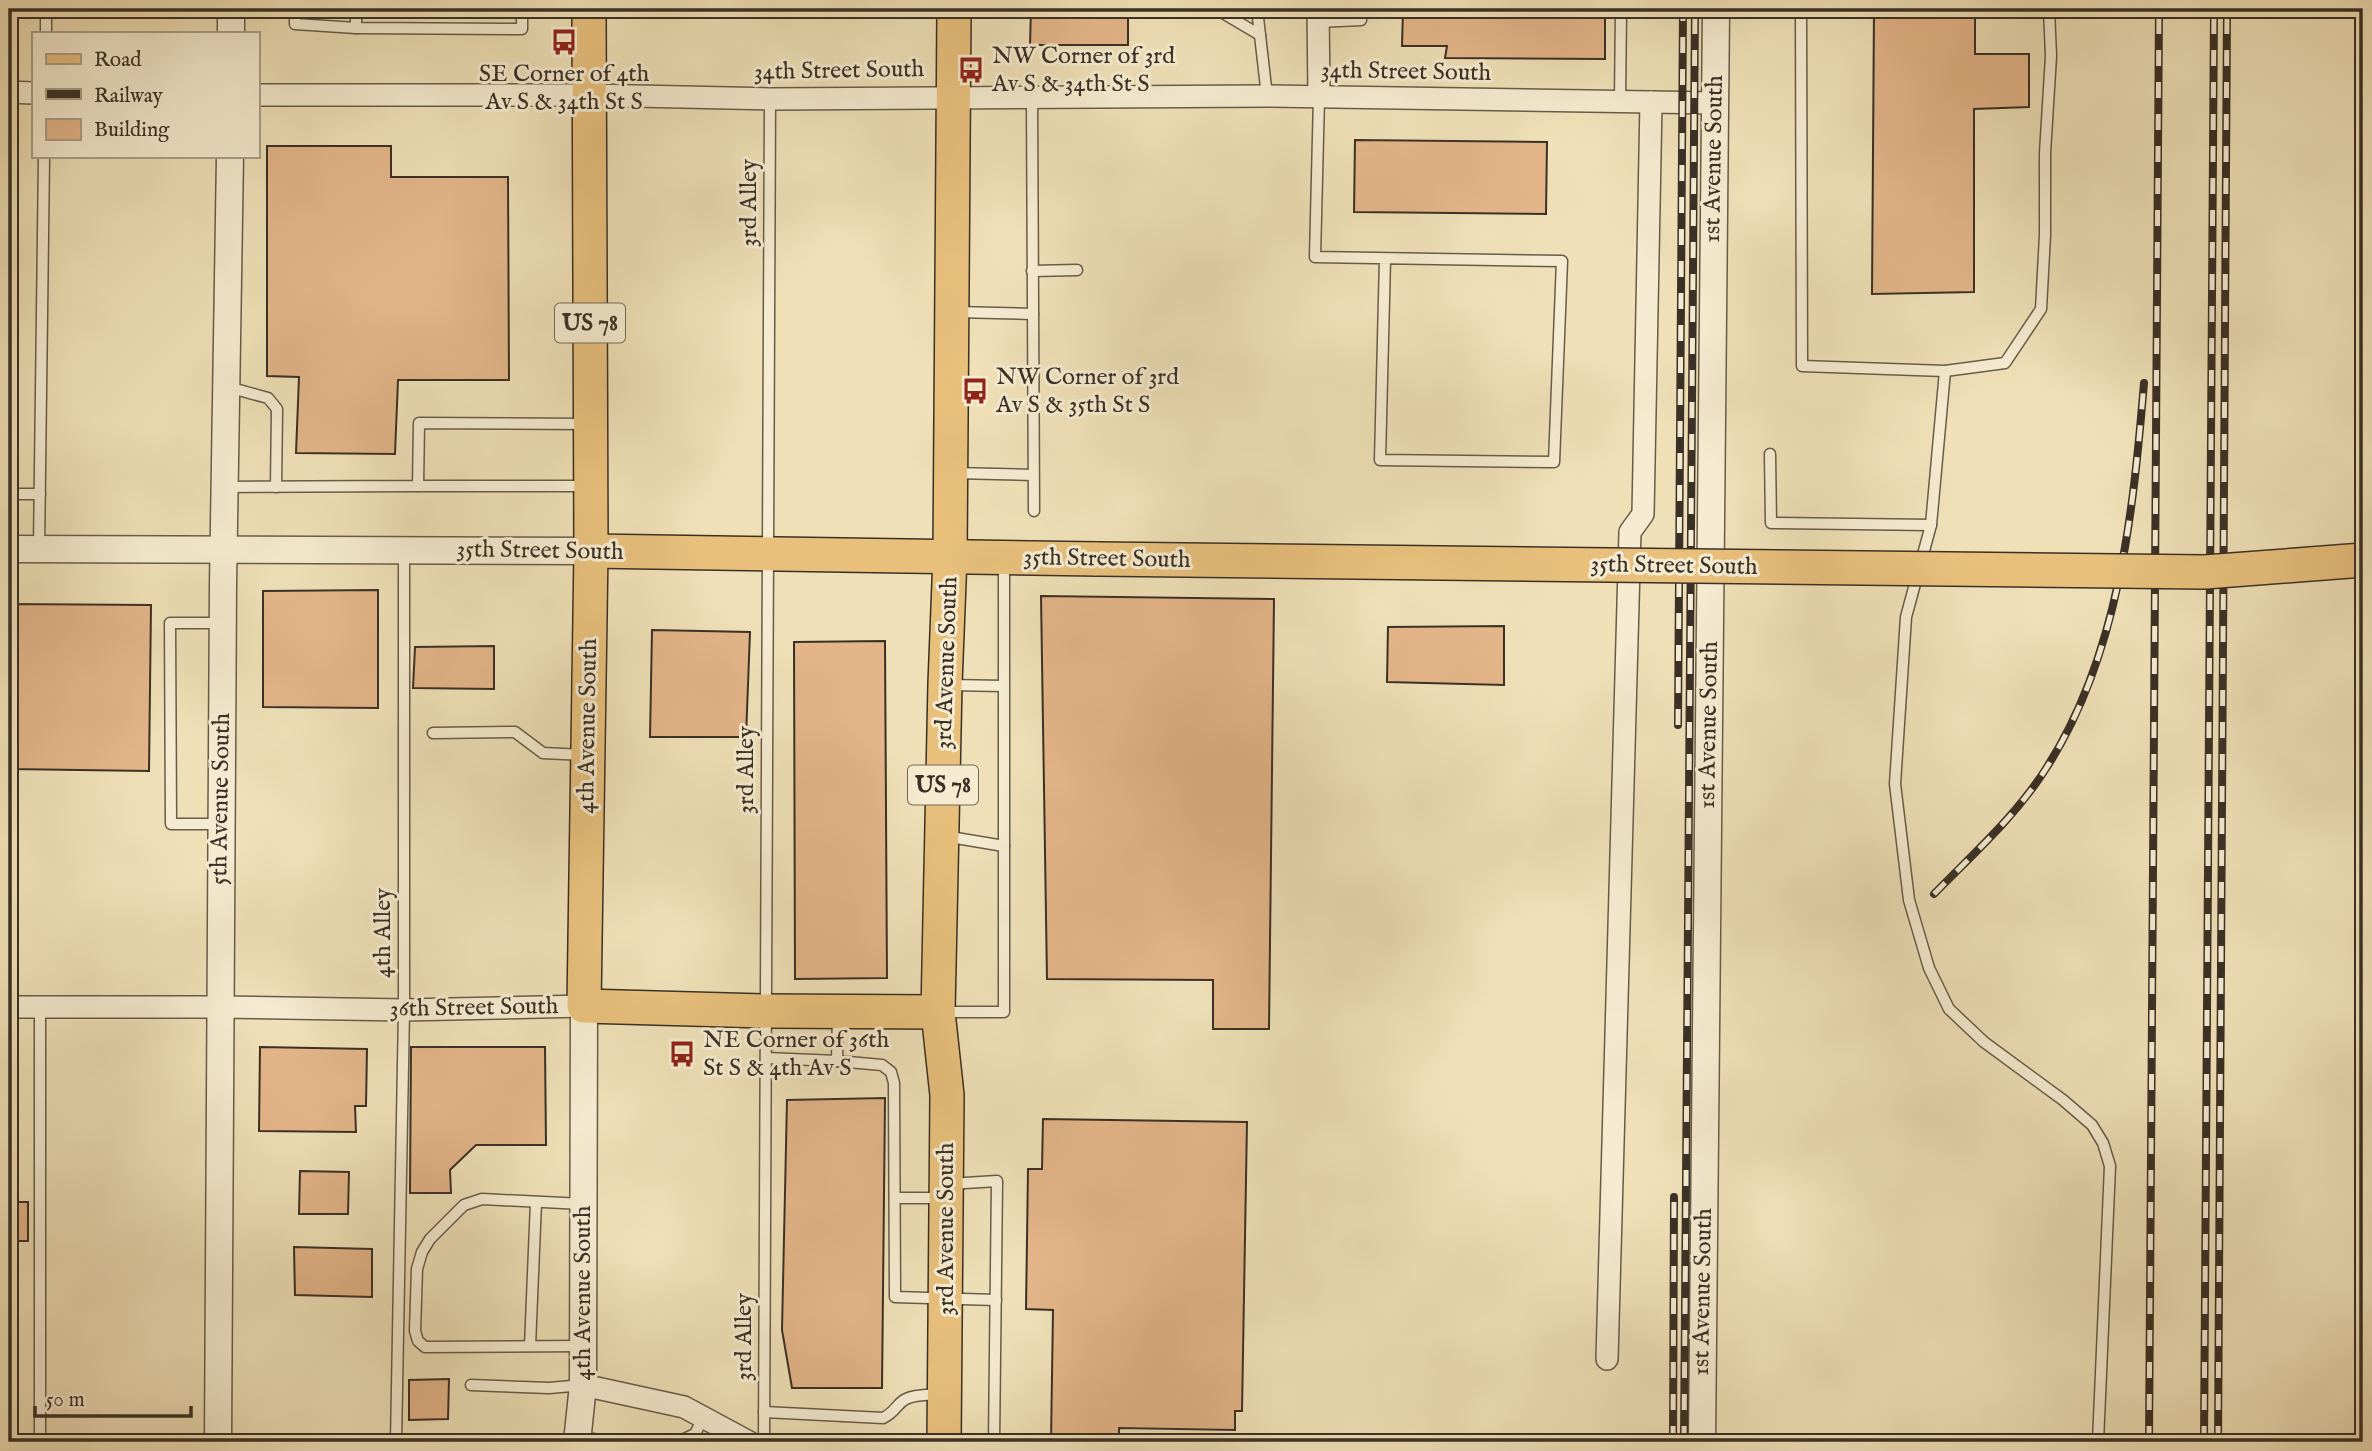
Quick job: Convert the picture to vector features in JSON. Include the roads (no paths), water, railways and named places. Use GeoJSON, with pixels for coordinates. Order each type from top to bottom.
{"type":"FeatureCollection","features":[{"type":"Feature","properties":{"kind":"main road","name":"4th Avenue South"},"geometry":{"type":"LineString","coordinates":[[584,1006],[591,551],[590,9]]}},
{"type":"Feature","properties":{"kind":"main road","name":"3rd Avenue South"},"geometry":{"type":"LineString","coordinates":[[944,1442],[947,1095],[939,1013],[950,557],[954,9]]}},
{"type":"Feature","properties":{"kind":"main road","name":"35th Street South"},"geometry":{"type":"LineString","coordinates":[[591,551],[2205,572],[2363,560]]}},
{"type":"Feature","properties":{"kind":"main road","name":"36th Street South"},"geometry":{"type":"LineString","coordinates":[[584,1006],[939,1013]]}},
{"type":"Feature","properties":{"kind":"street"},"geometry":{"type":"LineString","coordinates":[[231,9],[231,32]]}},
{"type":"Feature","properties":{"kind":"street","name":"1st Avenue South"},"geometry":{"type":"LineString","coordinates":[[1702,1442],[1716,9]]}},
{"type":"Feature","properties":{"kind":"street"},"geometry":{"type":"LineString","coordinates":[[1318,15],[1319,97]]}},
{"type":"Feature","properties":{"kind":"street"},"geometry":{"type":"LineString","coordinates":[[9,92],[32,93]]}},
{"type":"Feature","properties":{"kind":"street","name":"34th Street South"},"geometry":{"type":"LineString","coordinates":[[259,94],[589,94],[770,99],[1267,96],[1715,103]]}},
{"type":"Feature","properties":{"kind":"street"},"geometry":{"type":"LineString","coordinates":[[1607,1359],[1630,532],[1643,514],[1651,102]]}},
{"type":"Feature","properties":{"kind":"street","name":"5th Avenue South"},"geometry":{"type":"LineString","coordinates":[[218,1442],[221,824],[230,158]]}},
{"type":"Feature","properties":{"kind":"street","name":"35th Street South"},"geometry":{"type":"LineString","coordinates":[[9,549],[591,551]]}},
{"type":"Feature","properties":{"kind":"street","name":"36th Street South"},"geometry":{"type":"LineString","coordinates":[[9,1007],[404,1010],[584,1006]]}},
{"type":"Feature","properties":{"kind":"street","name":"4th Avenue South"},"geometry":{"type":"LineString","coordinates":[[577,1439],[583,1385],[584,1006]]}},
{"type":"Feature","properties":{"kind":"street"},"geometry":{"type":"LineString","coordinates":[[583,1385],[684,1407],[743,1441]]}},
{"type":"Feature","properties":{"kind":"lane"},"geometry":{"type":"LineString","coordinates":[[46,9],[46,32]]}},
{"type":"Feature","properties":{"kind":"lane"},"geometry":{"type":"LineString","coordinates":[[295,9],[295,24],[356,28],[522,29],[522,9]]}},
{"type":"Feature","properties":{"kind":"lane"},"geometry":{"type":"LineString","coordinates":[[356,9],[356,28]]}},
{"type":"Feature","properties":{"kind":"lane"},"geometry":{"type":"LineString","coordinates":[[1216,9],[1259,35]]}},
{"type":"Feature","properties":{"kind":"lane"},"geometry":{"type":"LineString","coordinates":[[1257,9],[1267,96]]}},
{"type":"Feature","properties":{"kind":"lane"},"geometry":{"type":"LineString","coordinates":[[1318,15],[1361,20],[1362,9]]}},
{"type":"Feature","properties":{"kind":"lane"},"geometry":{"type":"LineString","coordinates":[[1620,101],[1621,9]]}},
{"type":"Feature","properties":{"kind":"lane"},"geometry":{"type":"LineString","coordinates":[[1801,9],[1802,366],[1945,371],[2005,363],[2041,309],[2045,235],[2045,153],[2051,56],[2049,9]]}},
{"type":"Feature","properties":{"kind":"lane"},"geometry":{"type":"LineString","coordinates":[[1032,97],[1034,511]]}},
{"type":"Feature","properties":{"kind":"lane"},"geometry":{"type":"LineString","coordinates":[[1319,97],[1315,257],[1562,261],[1554,462],[1380,460],[1385,259]]}},
{"type":"Feature","properties":{"kind":"lane","name":"3rd Alley"},"geometry":{"type":"LineString","coordinates":[[764,1442],[770,99]]}},
{"type":"Feature","properties":{"kind":"lane"},"geometry":{"type":"LineString","coordinates":[[39,549],[44,158]]}},
{"type":"Feature","properties":{"kind":"lane"},"geometry":{"type":"LineString","coordinates":[[1032,271],[1077,270]]}},
{"type":"Feature","properties":{"kind":"lane"},"geometry":{"type":"LineString","coordinates":[[952,312],[1032,314]]}},
{"type":"Feature","properties":{"kind":"lane"},"geometry":{"type":"LineString","coordinates":[[1945,371],[1931,525],[1906,617],[1895,783],[1909,900],[1929,968],[1949,1009],[1984,1042],[2063,1100],[2092,1125],[2103,1143],[2110,1167],[2098,1442]]}},
{"type":"Feature","properties":{"kind":"lane"},"geometry":{"type":"LineString","coordinates":[[226,386],[268,398],[276,409],[276,487]]}},
{"type":"Feature","properties":{"kind":"lane"},"geometry":{"type":"LineString","coordinates":[[418,486],[419,423],[590,424]]}},
{"type":"Feature","properties":{"kind":"lane"},"geometry":{"type":"LineString","coordinates":[[1770,454],[1771,523],[1931,525]]}},
{"type":"Feature","properties":{"kind":"lane"},"geometry":{"type":"LineString","coordinates":[[951,473],[1033,475]]}},
{"type":"Feature","properties":{"kind":"lane"},"geometry":{"type":"LineString","coordinates":[[225,487],[590,486]]}},
{"type":"Feature","properties":{"kind":"lane"},"geometry":{"type":"LineString","coordinates":[[9,494],[40,494]]}},
{"type":"Feature","properties":{"kind":"lane","name":"4th Alley"},"geometry":{"type":"LineString","coordinates":[[396,1442],[404,1010],[404,550]]}},
{"type":"Feature","properties":{"kind":"lane"},"geometry":{"type":"LineString","coordinates":[[939,1013],[1004,1012],[1004,558]]}},
{"type":"Feature","properties":{"kind":"lane"},"geometry":{"type":"LineString","coordinates":[[1629,561],[1710,561]]}},
{"type":"Feature","properties":{"kind":"lane"},"geometry":{"type":"LineString","coordinates":[[221,824],[171,824],[170,623],[223,623]]}},
{"type":"Feature","properties":{"kind":"lane"},"geometry":{"type":"LineString","coordinates":[[945,684],[1003,686]]}},
{"type":"Feature","properties":{"kind":"lane"},"geometry":{"type":"LineString","coordinates":[[433,733],[515,732],[543,753],[588,755]]}},
{"type":"Feature","properties":{"kind":"lane"},"geometry":{"type":"LineString","coordinates":[[942,836],[1004,846]]}},
{"type":"Feature","properties":{"kind":"lane"},"geometry":{"type":"LineString","coordinates":[[40,1008],[40,1442]]}},
{"type":"Feature","properties":{"kind":"lane"},"geometry":{"type":"LineString","coordinates":[[837,1061],[838,1012]]}},
{"type":"Feature","properties":{"kind":"lane"},"geometry":{"type":"LineString","coordinates":[[766,1058],[882,1065],[891,1072],[894,1083],[895,1297],[996,1300]]}},
{"type":"Feature","properties":{"kind":"lane"},"geometry":{"type":"LineString","coordinates":[[895,1198],[997,1181],[995,1442]]}},
{"type":"Feature","properties":{"kind":"lane"},"geometry":{"type":"LineString","coordinates":[[583,1204],[482,1199],[464,1205],[430,1239],[422,1252],[417,1269],[415,1331],[418,1341],[425,1347],[583,1346]]}},
{"type":"Feature","properties":{"kind":"lane"},"geometry":{"type":"LineString","coordinates":[[530,1346],[536,1202]]}},
{"type":"Feature","properties":{"kind":"lane"},"geometry":{"type":"LineString","coordinates":[[471,1385],[549,1388],[583,1385]]}},
{"type":"Feature","properties":{"kind":"lane"},"geometry":{"type":"LineString","coordinates":[[764,1412],[883,1418],[893,1413],[908,1397],[945,1394]]}},
{"type":"Feature","properties":{"kind":"lane"},"geometry":{"type":"LineString","coordinates":[[678,1442],[695,1434],[703,1418]]}},
{"type":"Feature","properties":{"kind":"lane"},"geometry":{"type":"LineString","coordinates":[[577,1439],[616,1442]]}},
{"type":"Feature","properties":{"kind":"railway"},"geometry":{"type":"LineString","coordinates":[[1678,725],[1683,9]]}},
{"type":"Feature","properties":{"kind":"railway"},"geometry":{"type":"LineString","coordinates":[[1684,1442],[1695,9]]}},
{"type":"Feature","properties":{"kind":"railway"},"geometry":{"type":"LineString","coordinates":[[2149,1442],[2159,9]]}},
{"type":"Feature","properties":{"kind":"railway"},"geometry":{"type":"LineString","coordinates":[[2204,1442],[2214,9]]}},
{"type":"Feature","properties":{"kind":"railway"},"geometry":{"type":"LineString","coordinates":[[2218,1442],[2227,9]]}},
{"type":"Feature","properties":{"kind":"railway"},"geometry":{"type":"LineString","coordinates":[[1934,894],[1994,834],[2035,785],[2071,723],[2091,678],[2118,582],[2127,532],[2144,383]]}},
{"type":"Feature","properties":{"kind":"railway"},"geometry":{"type":"LineString","coordinates":[[1673,1442],[1674,1197]]}},
{"type":"Feature","properties":{"kind":"place","name":"SE Corner of 4th Av S & 34th St S"},"geometry":{"type":"Point","coordinates":[564,42]}},
{"type":"Feature","properties":{"kind":"place","name":"NW Corner of 3rd Av S & 34th St S"},"geometry":{"type":"Point","coordinates":[971,70]}},
{"type":"Feature","properties":{"kind":"place","name":"NW Corner of 3rd Av S & 35th St S"},"geometry":{"type":"Point","coordinates":[975,391]}},
{"type":"Feature","properties":{"kind":"place","name":"NE Corner of 36th St S & 4th Av S"},"geometry":{"type":"Point","coordinates":[682,1054]}}]}
